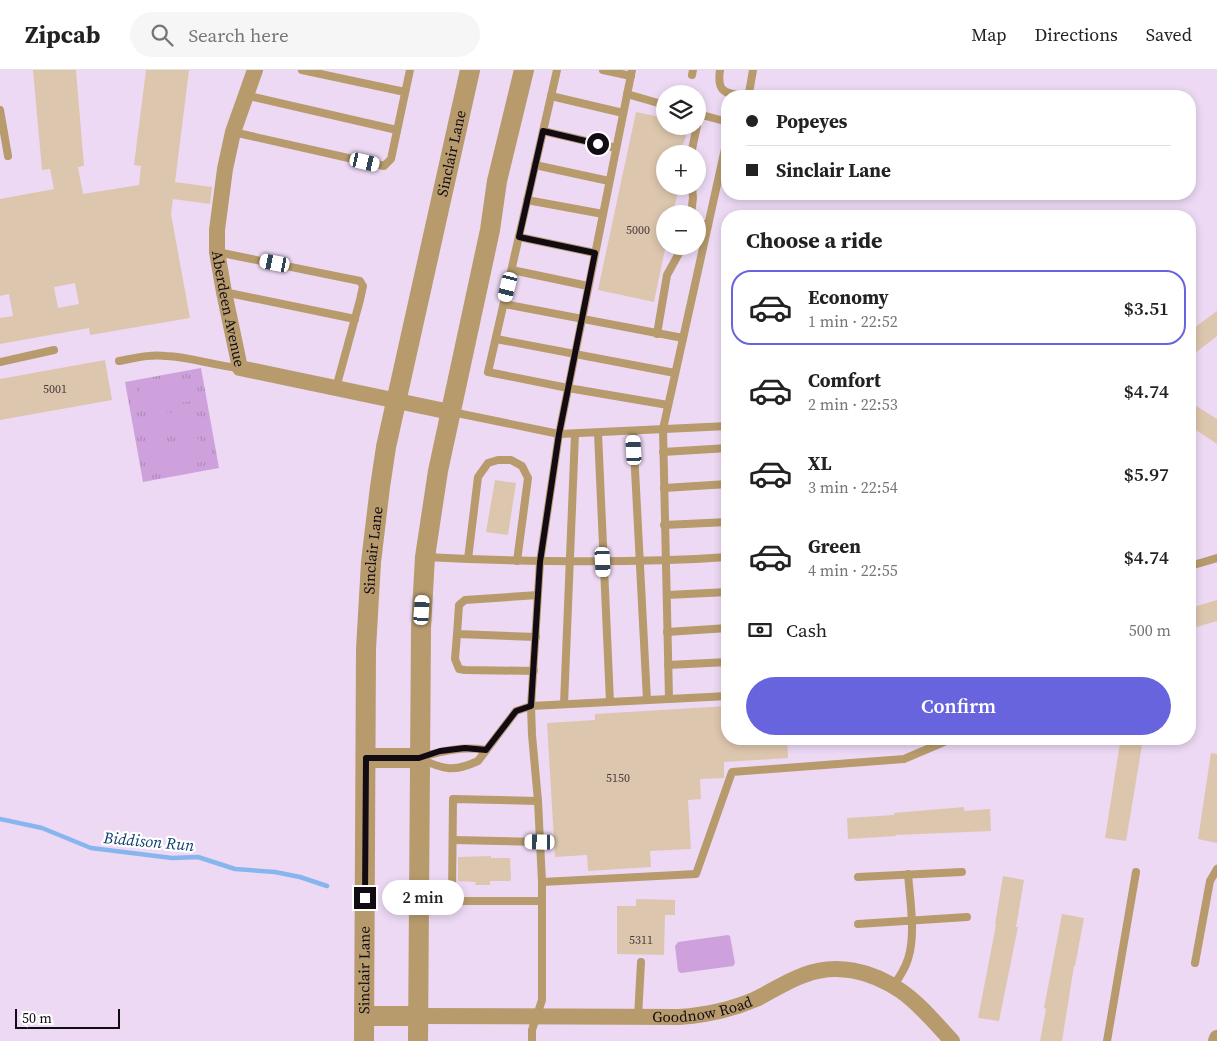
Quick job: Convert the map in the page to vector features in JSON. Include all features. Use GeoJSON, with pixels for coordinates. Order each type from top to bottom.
{"type":"FeatureCollection","features":[{"type":"Feature","properties":{"kind":"street","name":"Aberdeen Avenue"},"geometry":{"type":"LineString","coordinates":[[255,70],[233,132],[225,169],[217,230],[217,252],[240,368],[450,412]]}},
{"type":"Feature","properties":{"kind":"street","name":"Sinclair Lane"},"geometry":{"type":"LineString","coordinates":[[364,1041],[366,649],[371,562],[380,487],[395,401],[470,70]]}},
{"type":"Feature","properties":{"kind":"street"},"geometry":{"type":"LineString","coordinates":[[418,1041],[419,758],[421,628],[425,557],[438,470],[490,230],[497,181],[524,70]]}},
{"type":"Feature","properties":{"kind":"street"},"geometry":{"type":"LineString","coordinates":[[366,758],[419,758]]}},
{"type":"Feature","properties":{"kind":"street","name":"Goodnow Road"},"geometry":{"type":"LineString","coordinates":[[418,1016],[701,1016],[727,1010],[756,999],[805,974],[834,968],[854,970],[893,986],[914,1002],[952,1041]]}},
{"type":"Feature","properties":{"kind":"street"},"geometry":{"type":"LineString","coordinates":[[364,1016],[418,1016]]}},
{"type":"Feature","properties":{"kind":"lane"},"geometry":{"type":"LineString","coordinates":[[302,70],[405,92]]}},
{"type":"Feature","properties":{"kind":"lane"},"geometry":{"type":"LineString","coordinates":[[233,132],[384,166],[391,159],[410,70]]}},
{"type":"Feature","properties":{"kind":"lane"},"geometry":{"type":"LineString","coordinates":[[557,70],[488,372],[668,405]]}},
{"type":"Feature","properties":{"kind":"lane"},"geometry":{"type":"LineString","coordinates":[[532,1041],[532,1030],[542,1000],[542,882],[531,706],[540,562],[559,434],[631,73],[603,70]]}},
{"type":"Feature","properties":{"kind":"lane"},"geometry":{"type":"LineString","coordinates":[[720,70],[718,82],[723,90]]}},
{"type":"Feature","properties":{"kind":"lane"},"geometry":{"type":"LineString","coordinates":[[750,90],[753,70]]}},
{"type":"Feature","properties":{"kind":"lane"},"geometry":{"type":"LineString","coordinates":[[627,94],[656,102]]}},
{"type":"Feature","properties":{"kind":"lane"},"geometry":{"type":"LineString","coordinates":[[246,95],[397,130]]}},
{"type":"Feature","properties":{"kind":"lane"},"geometry":{"type":"LineString","coordinates":[[551,96],[623,113]]}},
{"type":"Feature","properties":{"kind":"lane"},"geometry":{"type":"LineString","coordinates":[[0,110],[8,156]]}},
{"type":"Feature","properties":{"kind":"lane"},"geometry":{"type":"LineString","coordinates":[[706,118],[721,121]]}},
{"type":"Feature","properties":{"kind":"lane"},"geometry":{"type":"LineString","coordinates":[[543,131],[616,148]]}},
{"type":"Feature","properties":{"kind":"lane"},"geometry":{"type":"LineString","coordinates":[[535,165],[609,182]]}},
{"type":"Feature","properties":{"kind":"lane"},"geometry":{"type":"LineString","coordinates":[[669,699],[663,429],[721,166]]}},
{"type":"Feature","properties":{"kind":"lane"},"geometry":{"type":"LineString","coordinates":[[527,200],[603,214]]}},
{"type":"Feature","properties":{"kind":"lane"},"geometry":{"type":"LineString","coordinates":[[519,237],[595,253]]}},
{"type":"Feature","properties":{"kind":"lane"},"geometry":{"type":"LineString","coordinates":[[217,252],[360,281],[363,286],[336,388]]}},
{"type":"Feature","properties":{"kind":"lane"},"geometry":{"type":"LineString","coordinates":[[657,334],[667,275],[678,255]]}},
{"type":"Feature","properties":{"kind":"lane"},"geometry":{"type":"LineString","coordinates":[[512,270],[588,286]]}},
{"type":"Feature","properties":{"kind":"lane"},"geometry":{"type":"LineString","coordinates":[[224,292],[355,319]]}},
{"type":"Feature","properties":{"kind":"lane"},"geometry":{"type":"LineString","coordinates":[[504,304],[683,338]]}},
{"type":"Feature","properties":{"kind":"lane"},"geometry":{"type":"LineString","coordinates":[[496,339],[675,373]]}},
{"type":"Feature","properties":{"kind":"lane"},"geometry":{"type":"LineString","coordinates":[[0,362],[54,350]]}},
{"type":"Feature","properties":{"kind":"lane"},"geometry":{"type":"LineString","coordinates":[[119,361],[147,356],[166,356],[240,368]]}},
{"type":"Feature","properties":{"kind":"lane"},"geometry":{"type":"LineString","coordinates":[[450,412],[559,434],[721,426]]}},
{"type":"Feature","properties":{"kind":"lane"},"geometry":{"type":"LineString","coordinates":[[633,431],[647,700]]}},
{"type":"Feature","properties":{"kind":"lane"},"geometry":{"type":"LineString","coordinates":[[598,433],[610,702]]}},
{"type":"Feature","properties":{"kind":"lane"},"geometry":{"type":"LineString","coordinates":[[564,704],[575,434]]}},
{"type":"Feature","properties":{"kind":"lane"},"geometry":{"type":"LineString","coordinates":[[663,452],[721,448]]}},
{"type":"Feature","properties":{"kind":"lane"},"geometry":{"type":"LineString","coordinates":[[468,559],[478,477],[488,463],[498,460],[511,460],[522,466],[528,478],[518,561]]}},
{"type":"Feature","properties":{"kind":"lane"},"geometry":{"type":"LineString","coordinates":[[664,488],[721,484]]}},
{"type":"Feature","properties":{"kind":"lane"},"geometry":{"type":"LineString","coordinates":[[664,525],[721,522]]}},
{"type":"Feature","properties":{"kind":"lane"},"geometry":{"type":"LineString","coordinates":[[425,557],[540,562],[639,562],[721,557]]}},
{"type":"Feature","properties":{"kind":"lane"},"geometry":{"type":"LineString","coordinates":[[1196,564],[1217,558]]}},
{"type":"Feature","properties":{"kind":"lane"},"geometry":{"type":"LineString","coordinates":[[666,595],[721,592]]}},
{"type":"Feature","properties":{"kind":"lane"},"geometry":{"type":"LineString","coordinates":[[534,671],[465,670],[460,668],[455,658],[459,606],[465,600],[538,595]]}},
{"type":"Feature","properties":{"kind":"lane"},"geometry":{"type":"LineString","coordinates":[[667,632],[721,628]]}},
{"type":"Feature","properties":{"kind":"lane"},"geometry":{"type":"LineString","coordinates":[[457,634],[536,637]]}},
{"type":"Feature","properties":{"kind":"lane"},"geometry":{"type":"LineString","coordinates":[[668,665],[721,662]]}},
{"type":"Feature","properties":{"kind":"lane"},"geometry":{"type":"LineString","coordinates":[[419,758],[441,768],[457,769],[478,761],[516,711],[531,706],[721,696]]}},
{"type":"Feature","properties":{"kind":"lane"},"geometry":{"type":"LineString","coordinates":[[542,882],[696,874],[732,772],[904,759],[937,745]]}},
{"type":"Feature","properties":{"kind":"lane"},"geometry":{"type":"LineString","coordinates":[[419,758],[440,751],[465,748],[486,750]]}},
{"type":"Feature","properties":{"kind":"lane"},"geometry":{"type":"LineString","coordinates":[[538,801],[454,799],[452,896],[459,902],[542,901]]}},
{"type":"Feature","properties":{"kind":"lane"},"geometry":{"type":"LineString","coordinates":[[453,840],[540,842]]}},
{"type":"Feature","properties":{"kind":"lane"},"geometry":{"type":"LineString","coordinates":[[1195,963],[1210,881],[1217,869]]}},
{"type":"Feature","properties":{"kind":"lane"},"geometry":{"type":"LineString","coordinates":[[858,877],[962,872]]}},
{"type":"Feature","properties":{"kind":"lane"},"geometry":{"type":"LineString","coordinates":[[1108,1041],[1136,872]]}},
{"type":"Feature","properties":{"kind":"lane"},"geometry":{"type":"LineString","coordinates":[[893,986],[903,972],[912,944],[908,874]]}},
{"type":"Feature","properties":{"kind":"lane"},"geometry":{"type":"LineString","coordinates":[[858,924],[967,917]]}},
{"type":"Feature","properties":{"kind":"lane"},"geometry":{"type":"LineString","coordinates":[[638,1017],[641,962]]}},
{"type":"Feature","properties":{"kind":"green space"},"geometry":{"type":"Polygon","coordinates":[[[201,368],[219,468],[143,482],[125,382],[201,368]]]}},
{"type":"Feature","properties":{"kind":"green space"},"geometry":{"type":"Polygon","coordinates":[[[188,378],[192,401],[143,409],[139,387],[188,378]]]}},
{"type":"Feature","properties":{"kind":"green space"},"geometry":{"type":"Polygon","coordinates":[[[194,409],[197,431],[148,440],[144,417],[194,409]]]}},
{"type":"Feature","properties":{"kind":"green space"},"geometry":{"type":"Polygon","coordinates":[[[199,439],[203,462],[154,470],[150,448],[199,439]]]}},
{"type":"Feature","properties":{"kind":"green space"},"geometry":{"type":"Polygon","coordinates":[[[730,936],[735,963],[733,966],[681,973],[678,971],[675,946],[678,942],[730,936]]]}},
{"type":"Feature","properties":{"kind":"building"},"geometry":{"type":"Polygon","coordinates":[[[33,70],[76,70],[84,166],[78,167],[83,194],[139,185],[141,166],[134,165],[146,70],[189,70],[175,182],[212,187],[210,204],[173,199],[171,214],[190,318],[90,335],[89,328],[0,344],[0,318],[13,316],[9,294],[0,296],[0,199],[54,189],[50,169],[42,170],[33,70]],[[75,283],[54,287],[58,308],[79,304],[75,283]]]}},
{"type":"Feature","properties":{"kind":"building"},"geometry":{"type":"Polygon","coordinates":[[[636,112],[656,116],[656,135],[686,135],[686,137],[682,145],[656,145],[656,195],[677,195],[675,205],[656,205],[656,255],[664,255],[654,302],[598,290],[636,112]]]}},
{"type":"Feature","properties":{"kind":"building"},"geometry":{"type":"Polygon","coordinates":[[[1217,311],[1217,336],[1196,352],[1196,327],[1217,311]]]}},
{"type":"Feature","properties":{"kind":"building"},"geometry":{"type":"Polygon","coordinates":[[[105,360],[112,400],[0,420],[0,379],[105,360]]]}},
{"type":"Feature","properties":{"kind":"building"},"geometry":{"type":"Polygon","coordinates":[[[1196,406],[1217,419],[1217,444],[1196,430],[1196,406]]]}},
{"type":"Feature","properties":{"kind":"building"},"geometry":{"type":"Polygon","coordinates":[[[495,480],[516,483],[508,535],[486,532],[495,480]]]}},
{"type":"Feature","properties":{"kind":"building"},"geometry":{"type":"Polygon","coordinates":[[[1217,600],[1217,621],[1196,627],[1196,606],[1217,600]]]}},
{"type":"Feature","properties":{"kind":"building"},"geometry":{"type":"Polygon","coordinates":[[[721,706],[721,745],[787,745],[788,758],[724,762],[724,778],[700,779],[701,799],[688,800],[691,849],[650,851],[651,867],[588,871],[587,855],[555,857],[547,723],[595,720],[595,714],[721,706]]]}},
{"type":"Feature","properties":{"kind":"building"},"geometry":{"type":"Polygon","coordinates":[[[1120,745],[1142,745],[1126,841],[1105,838],[1120,745]]]}},
{"type":"Feature","properties":{"kind":"building"},"geometry":{"type":"Polygon","coordinates":[[[1211,753],[1217,754],[1217,843],[1198,839],[1211,753]]]}},
{"type":"Feature","properties":{"kind":"building"},"geometry":{"type":"Polygon","coordinates":[[[964,807],[964,811],[990,809],[991,831],[848,839],[847,818],[964,807]]]}},
{"type":"Feature","properties":{"kind":"building"},"geometry":{"type":"Polygon","coordinates":[[[491,856],[491,858],[510,858],[510,881],[490,881],[490,885],[475,885],[476,882],[458,881],[458,857],[491,856]]]}},
{"type":"Feature","properties":{"kind":"building"},"geometry":{"type":"Polygon","coordinates":[[[1003,876],[1024,880],[1016,927],[1018,927],[999,1021],[978,1018],[996,925],[1003,876]]]}},
{"type":"Feature","properties":{"kind":"building"},"geometry":{"type":"Polygon","coordinates":[[[636,899],[675,900],[675,915],[665,915],[664,955],[617,954],[617,906],[636,906],[636,899]]]}},
{"type":"Feature","properties":{"kind":"building"},"geometry":{"type":"Polygon","coordinates":[[[1062,914],[1084,918],[1062,1041],[1040,1041],[1046,1009],[1044,1008],[1062,914]]]}},
{"type":"Feature","properties":{"kind":"waterway","name":"Biddison Run"},"geometry":{"type":"LineString","coordinates":[[0,819],[42,828],[91,848],[172,858],[198,857],[235,869],[275,872],[300,877],[327,886]]}},
{"type":"Feature","properties":{"kind":"route"},"geometry":{"type":"LineString","coordinates":[[365,898],[366,758],[419,758],[440,751],[465,748],[486,750],[516,711],[531,706],[540,562],[559,434],[595,253],[519,237],[543,131],[598,144]]}}]}
